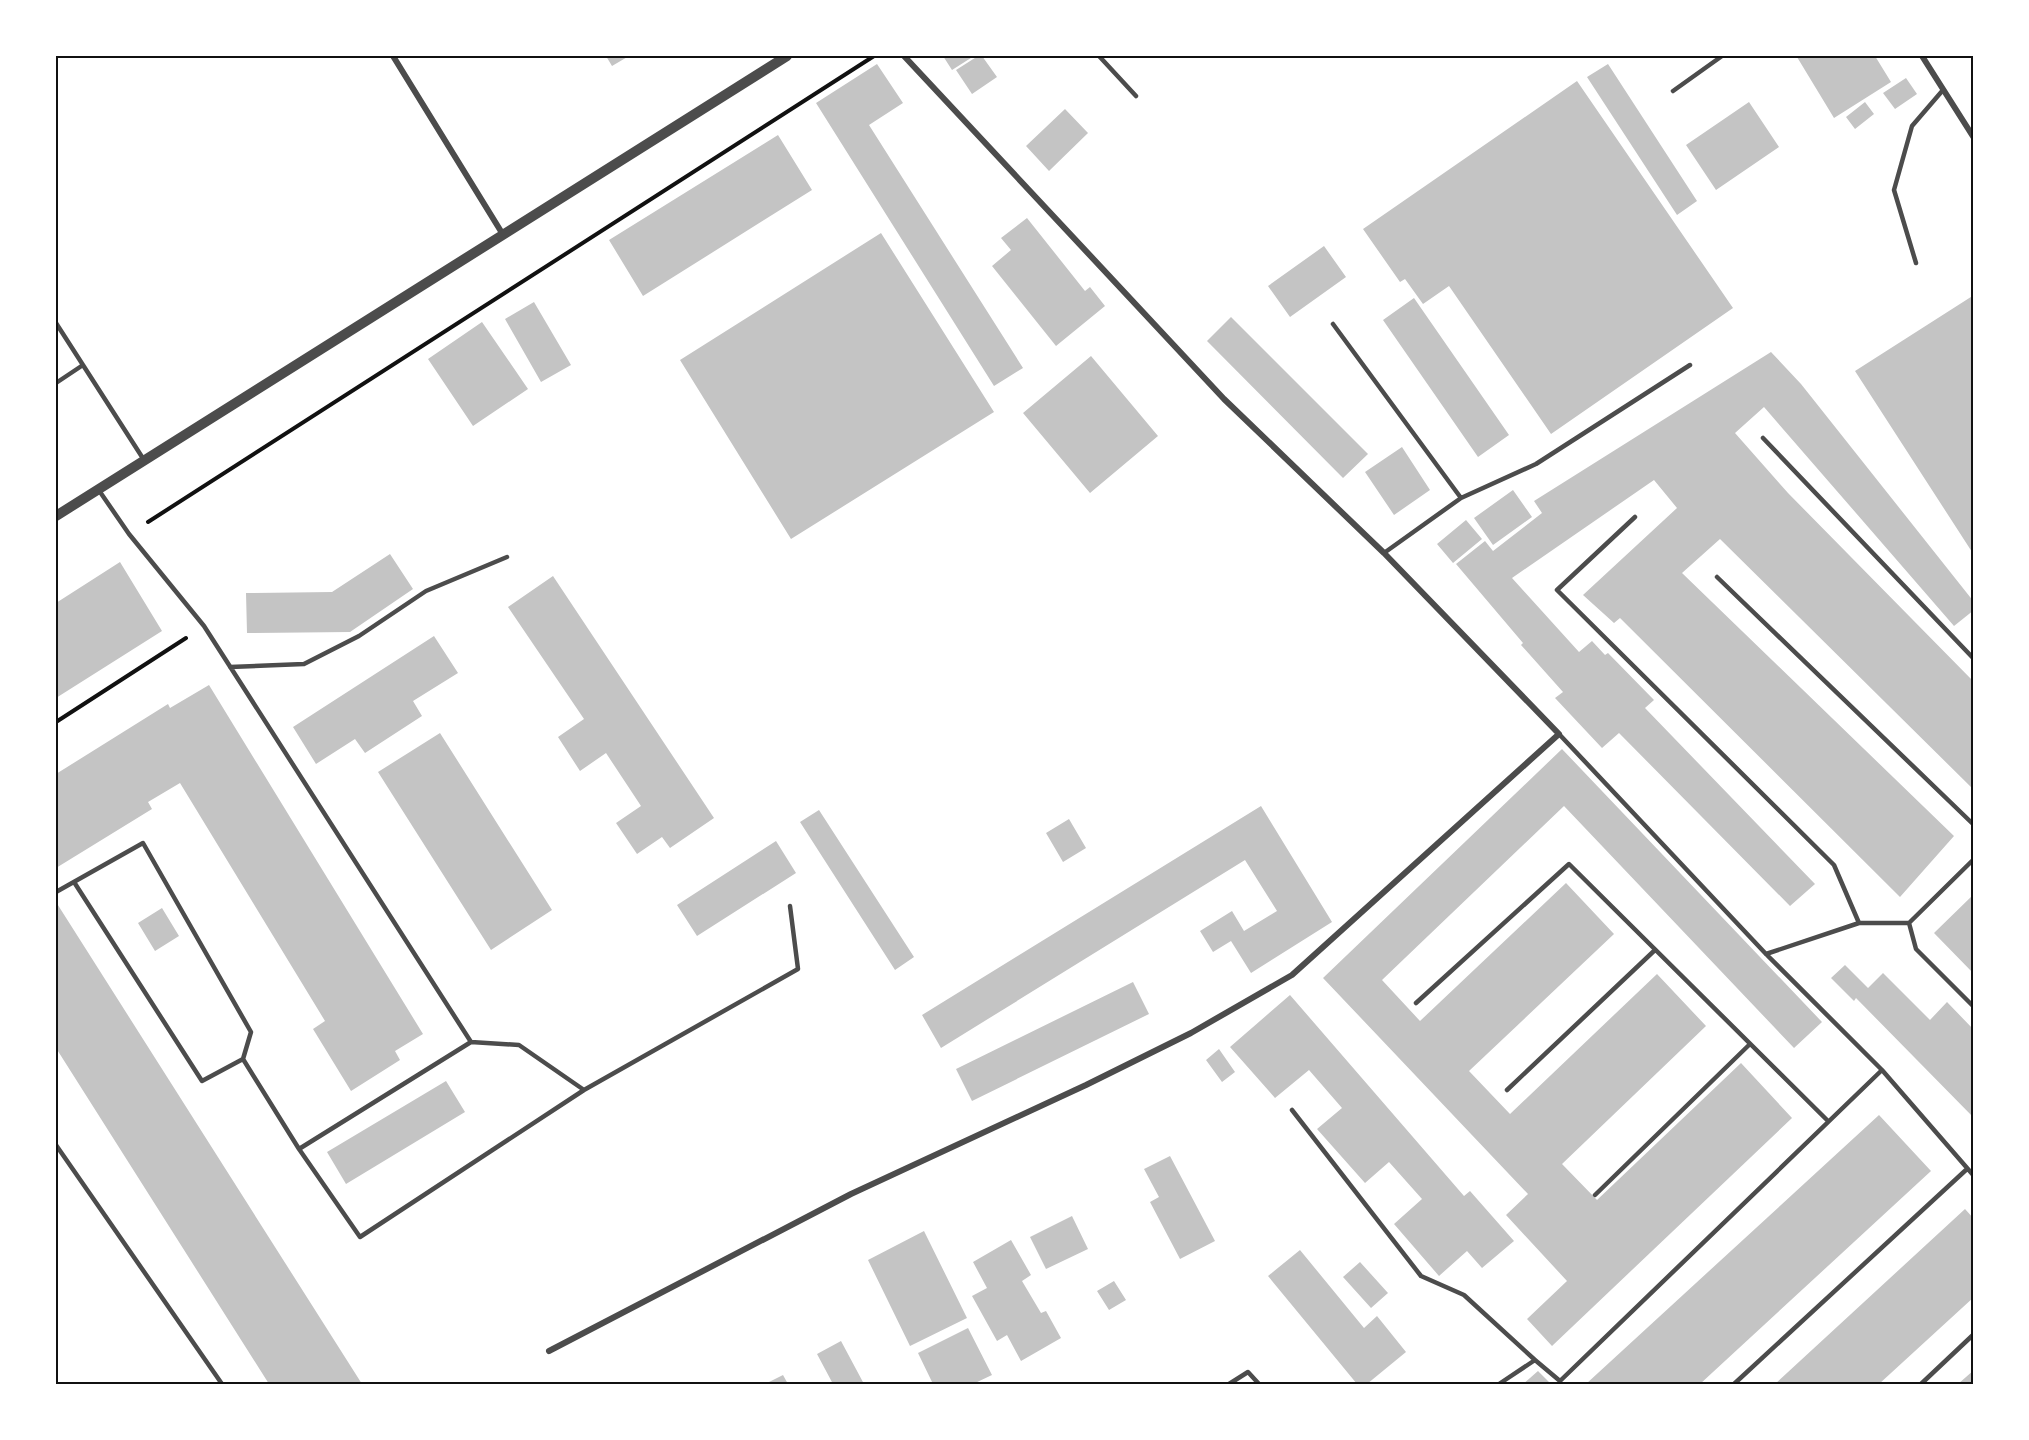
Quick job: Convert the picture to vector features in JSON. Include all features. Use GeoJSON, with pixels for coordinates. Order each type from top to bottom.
{"type":"FeatureCollection","features":[{"type":"Feature","properties":{"kind":"street"},"geometry":{"type":"LineString","coordinates":[[393,56],[502,233]]}},
{"type":"Feature","properties":{"kind":"street"},"geometry":{"type":"LineString","coordinates":[[56,516],[502,233],[787,56]]}},
{"type":"Feature","properties":{"kind":"street"},"geometry":{"type":"LineString","coordinates":[[549,1351],[851,1194],[1191,1034],[1292,975],[1558,734],[1384,553],[1224,399],[904,56]]}},
{"type":"Feature","properties":{"kind":"street"},"geometry":{"type":"LineString","coordinates":[[1922,56],[1974,138]]}},
{"type":"Feature","properties":{"kind":"lane"},"geometry":{"type":"LineString","coordinates":[[1099,56],[1136,96]]}},
{"type":"Feature","properties":{"kind":"lane"},"geometry":{"type":"LineString","coordinates":[[1673,91],[1722,56]]}},
{"type":"Feature","properties":{"kind":"lane"},"geometry":{"type":"LineString","coordinates":[[1916,263],[1894,190],[1912,126],[1943,90]]}},
{"type":"Feature","properties":{"kind":"lane"},"geometry":{"type":"LineString","coordinates":[[56,323],[144,460]]}},
{"type":"Feature","properties":{"kind":"lane"},"geometry":{"type":"LineString","coordinates":[[1333,324],[1461,498]]}},
{"type":"Feature","properties":{"kind":"lane"},"geometry":{"type":"LineString","coordinates":[[56,383],[83,365]]}},
{"type":"Feature","properties":{"kind":"lane"},"geometry":{"type":"LineString","coordinates":[[1384,553],[1461,498],[1536,464],[1690,365]]}},
{"type":"Feature","properties":{"kind":"lane"},"geometry":{"type":"LineString","coordinates":[[1763,438],[1974,660]]}},
{"type":"Feature","properties":{"kind":"lane"},"geometry":{"type":"LineString","coordinates":[[98,489],[129,534],[204,626],[471,1042]]}},
{"type":"Feature","properties":{"kind":"lane"},"geometry":{"type":"LineString","coordinates":[[1635,517],[1557,590],[1834,865],[1859,923]]}},
{"type":"Feature","properties":{"kind":"lane"},"geometry":{"type":"LineString","coordinates":[[230,667],[304,664],[359,636],[426,591],[507,557]]}},
{"type":"Feature","properties":{"kind":"lane"},"geometry":{"type":"LineString","coordinates":[[1718,577],[1974,825]]}},
{"type":"Feature","properties":{"kind":"lane"},"geometry":{"type":"LineString","coordinates":[[1558,734],[1766,954],[1882,1070],[1974,1176]]}},
{"type":"Feature","properties":{"kind":"lane"},"geometry":{"type":"LineString","coordinates":[[56,892],[143,843],[251,1032],[243,1059],[202,1082],[74,882]]}},
{"type":"Feature","properties":{"kind":"lane"},"geometry":{"type":"LineString","coordinates":[[1766,954],[1859,923],[1909,923],[1974,859]]}},
{"type":"Feature","properties":{"kind":"lane"},"geometry":{"type":"LineString","coordinates":[[1416,1003],[1569,864],[1828,1122]]}},
{"type":"Feature","properties":{"kind":"lane"},"geometry":{"type":"LineString","coordinates":[[243,1059],[299,1149],[360,1237],[584,1090],[798,969],[790,906]]}},
{"type":"Feature","properties":{"kind":"lane"},"geometry":{"type":"LineString","coordinates":[[1909,923],[1916,949],[1974,1007]]}},
{"type":"Feature","properties":{"kind":"lane"},"geometry":{"type":"LineString","coordinates":[[1507,1090],[1655,950]]}},
{"type":"Feature","properties":{"kind":"lane"},"geometry":{"type":"LineString","coordinates":[[299,1149],[471,1042],[519,1045],[584,1090]]}},
{"type":"Feature","properties":{"kind":"lane"},"geometry":{"type":"LineString","coordinates":[[1595,1195],[1750,1044]]}},
{"type":"Feature","properties":{"kind":"lane"},"geometry":{"type":"LineString","coordinates":[[1292,1110],[1421,1276],[1464,1295],[1560,1381],[1882,1070]]}},
{"type":"Feature","properties":{"kind":"lane"},"geometry":{"type":"LineString","coordinates":[[56,1145],[222,1384]]}},
{"type":"Feature","properties":{"kind":"lane"},"geometry":{"type":"LineString","coordinates":[[1734,1384],[1967,1169]]}},
{"type":"Feature","properties":{"kind":"lane"},"geometry":{"type":"LineString","coordinates":[[1921,1384],[1974,1334]]}},
{"type":"Feature","properties":{"kind":"lane"},"geometry":{"type":"LineString","coordinates":[[1498,1384],[1534,1360]]}},
{"type":"Feature","properties":{"kind":"lane"},"geometry":{"type":"LineString","coordinates":[[1229,1384],[1248,1372],[1258,1384]]}},
{"type":"Feature","properties":{"kind":"path"},"geometry":{"type":"LineString","coordinates":[[129,534],[874,56]]}},
{"type":"Feature","properties":{"kind":"path"},"geometry":{"type":"LineString","coordinates":[[56,722],[204,626]]}},
{"type":"Feature","properties":{"kind":"building"},"geometry":{"type":"Polygon","coordinates":[[[606,56],[629,56],[612,66],[606,56]]]}},
{"type":"Feature","properties":{"kind":"building"},"geometry":{"type":"Polygon","coordinates":[[[943,56],[974,56],[952,70],[943,56]]]}},
{"type":"Feature","properties":{"kind":"building"},"geometry":{"type":"Polygon","coordinates":[[[978,56],[982,56],[997,77],[972,94],[956,70],[978,56]]]}},
{"type":"Feature","properties":{"kind":"building"},"geometry":{"type":"Polygon","coordinates":[[[1875,56],[1891,82],[1834,118],[1797,57],[1875,56]]]}},
{"type":"Feature","properties":{"kind":"building"},"geometry":{"type":"Polygon","coordinates":[[[877,64],[903,103],[869,125],[1023,368],[994,386],[816,103],[877,64]]]}},
{"type":"Feature","properties":{"kind":"building"},"geometry":{"type":"Polygon","coordinates":[[[1608,64],[1697,201],[1677,215],[1587,77],[1608,64]]]}},
{"type":"Feature","properties":{"kind":"building"},"geometry":{"type":"Polygon","coordinates":[[[1906,78],[1917,94],[1895,109],[1883,93],[1906,78]]]}},
{"type":"Feature","properties":{"kind":"building"},"geometry":{"type":"Polygon","coordinates":[[[1577,81],[1733,308],[1551,434],[1449,286],[1423,304],[1405,279],[1400,282],[1363,229],[1577,81]]]}},
{"type":"Feature","properties":{"kind":"building"},"geometry":{"type":"Polygon","coordinates":[[[1749,102],[1779,147],[1716,190],[1686,145],[1749,102]]]}},
{"type":"Feature","properties":{"kind":"building"},"geometry":{"type":"Polygon","coordinates":[[[1865,102],[1874,114],[1855,129],[1846,117],[1865,102]]]}},
{"type":"Feature","properties":{"kind":"building"},"geometry":{"type":"Polygon","coordinates":[[[1065,109],[1088,133],[1049,171],[1026,146],[1065,109]]]}},
{"type":"Feature","properties":{"kind":"building"},"geometry":{"type":"Polygon","coordinates":[[[778,135],[812,190],[643,296],[609,240],[778,135]]]}},
{"type":"Feature","properties":{"kind":"building"},"geometry":{"type":"Polygon","coordinates":[[[1027,218],[1085,291],[1090,287],[1105,306],[1056,346],[992,266],[1011,250],[1001,238],[1027,218]]]}},
{"type":"Feature","properties":{"kind":"building"},"geometry":{"type":"Polygon","coordinates":[[[881,233],[994,412],[791,539],[680,360],[881,233]]]}},
{"type":"Feature","properties":{"kind":"building"},"geometry":{"type":"Polygon","coordinates":[[[1324,246],[1346,277],[1290,317],[1268,286],[1324,246]]]}},
{"type":"Feature","properties":{"kind":"building"},"geometry":{"type":"Polygon","coordinates":[[[1974,295],[1974,555],[1855,371],[1974,295]]]}},
{"type":"Feature","properties":{"kind":"building"},"geometry":{"type":"Polygon","coordinates":[[[1414,298],[1509,435],[1478,457],[1383,320],[1414,298]]]}},
{"type":"Feature","properties":{"kind":"building"},"geometry":{"type":"Polygon","coordinates":[[[534,302],[571,365],[541,382],[505,319],[534,302]]]}},
{"type":"Feature","properties":{"kind":"building"},"geometry":{"type":"Polygon","coordinates":[[[1231,317],[1368,454],[1343,478],[1207,341],[1231,317]]]}},
{"type":"Feature","properties":{"kind":"building"},"geometry":{"type":"Polygon","coordinates":[[[482,322],[528,389],[473,426],[428,359],[482,322]]]}},
{"type":"Feature","properties":{"kind":"building"},"geometry":{"type":"Polygon","coordinates":[[[1771,352],[1801,384],[1974,602],[1974,610],[1954,626],[1764,407],[1735,433],[1788,493],[1974,682],[1974,790],[1720,539],[1682,573],[1954,836],[1900,897],[1620,618],[1614,623],[1583,595],[1677,508],[1654,480],[1512,578],[1579,652],[1592,641],[1605,655],[1608,653],[1654,700],[1645,708],[1815,884],[1790,906],[1619,733],[1602,748],[1555,698],[1563,692],[1521,645],[1523,643],[1456,564],[1485,541],[1493,551],[1542,513],[1534,501],[1771,352]]]}},
{"type":"Feature","properties":{"kind":"building"},"geometry":{"type":"Polygon","coordinates":[[[1091,356],[1158,436],[1090,493],[1023,413],[1091,356]]]}},
{"type":"Feature","properties":{"kind":"building"},"geometry":{"type":"Polygon","coordinates":[[[1402,447],[1430,490],[1394,515],[1365,472],[1402,447]]]}},
{"type":"Feature","properties":{"kind":"building"},"geometry":{"type":"Polygon","coordinates":[[[1513,490],[1532,517],[1493,545],[1474,518],[1513,490]]]}},
{"type":"Feature","properties":{"kind":"building"},"geometry":{"type":"Polygon","coordinates":[[[1466,520],[1482,539],[1453,563],[1437,544],[1466,520]]]}},
{"type":"Feature","properties":{"kind":"building"},"geometry":{"type":"Polygon","coordinates":[[[390,554],[413,589],[350,632],[247,633],[246,593],[332,592],[390,554]]]}},
{"type":"Feature","properties":{"kind":"building"},"geometry":{"type":"Polygon","coordinates":[[[120,562],[162,631],[56,698],[56,603],[120,562]]]}},
{"type":"Feature","properties":{"kind":"building"},"geometry":{"type":"Polygon","coordinates":[[[553,576],[714,818],[670,848],[662,837],[637,854],[616,823],[641,806],[606,753],[580,771],[558,737],[584,719],[508,607],[553,576]]]}},
{"type":"Feature","properties":{"kind":"building"},"geometry":{"type":"Polygon","coordinates":[[[434,636],[458,673],[413,701],[422,716],[365,753],[355,739],[316,764],[293,727],[434,636]]]}},
{"type":"Feature","properties":{"kind":"building"},"geometry":{"type":"Polygon","coordinates":[[[209,685],[423,1034],[395,1051],[400,1060],[351,1091],[313,1029],[325,1021],[180,783],[148,802],[152,809],[56,868],[56,774],[168,704],[170,708],[209,685]]]}},
{"type":"Feature","properties":{"kind":"building"},"geometry":{"type":"Polygon","coordinates":[[[440,733],[552,910],[491,950],[378,772],[440,733]]]}},
{"type":"Feature","properties":{"kind":"building"},"geometry":{"type":"Polygon","coordinates":[[[1562,749],[1822,1022],[1794,1048],[1564,806],[1382,980],[1420,1021],[1566,883],[1614,934],[1469,1071],[1510,1114],[1657,974],[1706,1026],[1562,1164],[1597,1200],[1741,1063],[1792,1118],[1552,1346],[1527,1319],[1567,1281],[1506,1215],[1528,1194],[1323,978],[1562,749]]]}},
{"type":"Feature","properties":{"kind":"building"},"geometry":{"type":"Polygon","coordinates":[[[1261,806],[1332,922],[1251,973],[1231,941],[1213,952],[1200,931],[1232,911],[1244,931],[1277,911],[1245,860],[941,1048],[922,1015],[1261,806]]]}},
{"type":"Feature","properties":{"kind":"building"},"geometry":{"type":"Polygon","coordinates":[[[819,810],[914,957],[895,970],[800,822],[819,810]]]}},
{"type":"Feature","properties":{"kind":"building"},"geometry":{"type":"Polygon","coordinates":[[[1069,819],[1086,848],[1063,862],[1046,833],[1069,819]]]}},
{"type":"Feature","properties":{"kind":"building"},"geometry":{"type":"Polygon","coordinates":[[[776,841],[796,873],[697,936],[677,905],[776,841]]]}},
{"type":"Feature","properties":{"kind":"building"},"geometry":{"type":"Polygon","coordinates":[[[1974,894],[1974,974],[1934,933],[1974,894]]]}},
{"type":"Feature","properties":{"kind":"building"},"geometry":{"type":"Polygon","coordinates":[[[56,902],[362,1384],[269,1384],[56,1048],[56,902]]]}},
{"type":"Feature","properties":{"kind":"building"},"geometry":{"type":"Polygon","coordinates":[[[162,908],[179,936],[155,951],[138,923],[162,908]]]}},
{"type":"Feature","properties":{"kind":"building"},"geometry":{"type":"Polygon","coordinates":[[[1845,965],[1868,988],[1883,973],[1930,1020],[1947,1002],[1974,1030],[1974,1118],[1856,998],[1854,1001],[1831,978],[1845,965]]]}},
{"type":"Feature","properties":{"kind":"building"},"geometry":{"type":"Polygon","coordinates":[[[1133,982],[1149,1014],[972,1101],[956,1069],[1133,982]]]}},
{"type":"Feature","properties":{"kind":"building"},"geometry":{"type":"Polygon","coordinates":[[[1290,995],[1464,1196],[1470,1191],[1514,1241],[1482,1268],[1467,1251],[1439,1276],[1394,1224],[1422,1199],[1389,1162],[1365,1183],[1317,1129],[1342,1108],[1309,1070],[1275,1098],[1230,1047],[1290,995]]]}},
{"type":"Feature","properties":{"kind":"building"},"geometry":{"type":"Polygon","coordinates":[[[1219,1049],[1235,1072],[1222,1082],[1206,1060],[1219,1049]]]}},
{"type":"Feature","properties":{"kind":"building"},"geometry":{"type":"Polygon","coordinates":[[[446,1081],[465,1112],[346,1184],[327,1152],[446,1081]]]}},
{"type":"Feature","properties":{"kind":"building"},"geometry":{"type":"Polygon","coordinates":[[[1879,1115],[1931,1171],[1700,1384],[1586,1384],[1879,1115]]]}},
{"type":"Feature","properties":{"kind":"building"},"geometry":{"type":"Polygon","coordinates":[[[1170,1156],[1215,1241],[1180,1259],[1150,1202],[1159,1197],[1144,1169],[1170,1156]]]}},
{"type":"Feature","properties":{"kind":"building"},"geometry":{"type":"Polygon","coordinates":[[[1965,1209],[1974,1219],[1974,1297],[1879,1384],[1775,1384],[1965,1209]]]}},
{"type":"Feature","properties":{"kind":"building"},"geometry":{"type":"Polygon","coordinates":[[[1072,1216],[1088,1249],[1046,1269],[1030,1237],[1072,1216]]]}},
{"type":"Feature","properties":{"kind":"building"},"geometry":{"type":"Polygon","coordinates":[[[924,1231],[967,1318],[910,1346],[868,1260],[924,1231]]]}},
{"type":"Feature","properties":{"kind":"building"},"geometry":{"type":"Polygon","coordinates":[[[1011,1240],[1031,1275],[1022,1281],[1041,1313],[1046,1311],[1061,1338],[1021,1361],[1007,1335],[997,1341],[972,1296],[987,1288],[973,1262],[1011,1240]]]}},
{"type":"Feature","properties":{"kind":"building"},"geometry":{"type":"Polygon","coordinates":[[[1300,1250],[1364,1328],[1377,1316],[1406,1352],[1367,1384],[1357,1384],[1268,1276],[1300,1250]]]}},
{"type":"Feature","properties":{"kind":"building"},"geometry":{"type":"Polygon","coordinates":[[[1360,1262],[1388,1293],[1371,1308],[1343,1277],[1360,1262]]]}},
{"type":"Feature","properties":{"kind":"building"},"geometry":{"type":"Polygon","coordinates":[[[1114,1281],[1126,1300],[1109,1310],[1097,1291],[1114,1281]]]}},
{"type":"Feature","properties":{"kind":"building"},"geometry":{"type":"Polygon","coordinates":[[[968,1328],[992,1375],[973,1384],[933,1384],[918,1353],[968,1328]]]}},
{"type":"Feature","properties":{"kind":"building"},"geometry":{"type":"Polygon","coordinates":[[[841,1341],[864,1384],[833,1384],[817,1354],[841,1341]]]}},
{"type":"Feature","properties":{"kind":"building"},"geometry":{"type":"Polygon","coordinates":[[[1974,1370],[1974,1384],[1958,1384],[1974,1370]]]}},
{"type":"Feature","properties":{"kind":"building"},"geometry":{"type":"Polygon","coordinates":[[[1538,1371],[1551,1384],[1523,1384],[1538,1371]]]}},
{"type":"Feature","properties":{"kind":"building"},"geometry":{"type":"Polygon","coordinates":[[[783,1375],[788,1384],[765,1384],[783,1375]]]}}]}
